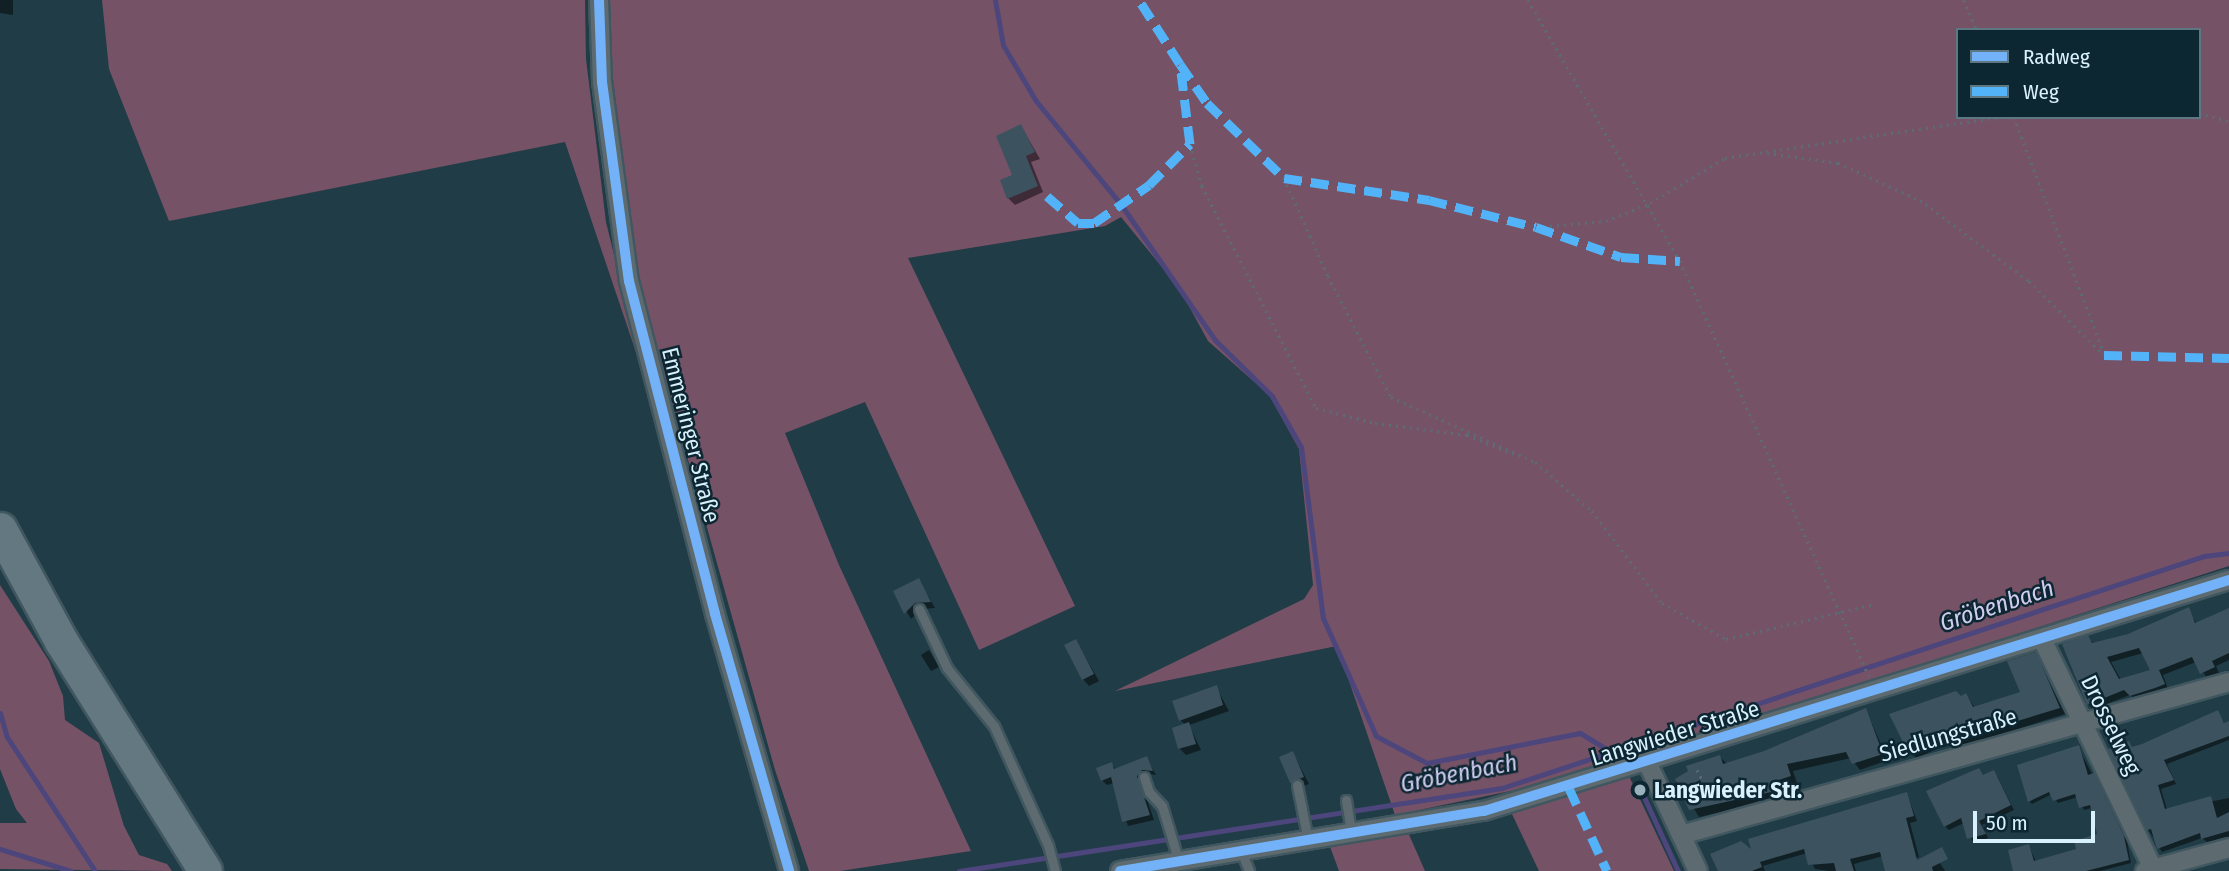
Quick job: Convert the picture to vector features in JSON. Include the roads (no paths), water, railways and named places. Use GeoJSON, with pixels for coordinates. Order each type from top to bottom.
{"type":"FeatureCollection","features":[{"type":"Feature","properties":{"kind":"highway"},"geometry":{"type":"LineString","coordinates":[[0,529],[31,587],[205,871]]}},
{"type":"Feature","properties":{"kind":"street","name":"Emmeringer Straße"},"geometry":{"type":"LineString","coordinates":[[599,0],[603,82],[629,281],[715,614],[789,871]]}},
{"type":"Feature","properties":{"kind":"street","name":"Langwieder Straße"},"geometry":{"type":"LineString","coordinates":[[1120,871],[1177,854],[1241,852],[1307,833],[1484,811],[1647,764],[2229,580]]}},
{"type":"Feature","properties":{"kind":"street","name":"Drosselweg"},"geometry":{"type":"LineString","coordinates":[[2042,639],[2151,870]]}},
{"type":"Feature","properties":{"kind":"street","name":"Siedlungstraße"},"geometry":{"type":"LineString","coordinates":[[1681,835],[2229,682]]}},
{"type":"Feature","properties":{"kind":"street"},"geometry":{"type":"LineString","coordinates":[[1647,764],[1698,871]]}},
{"type":"Feature","properties":{"kind":"street"},"geometry":{"type":"LineString","coordinates":[[2151,870],[2229,848]]}},
{"type":"Feature","properties":{"kind":"lane"},"geometry":{"type":"LineString","coordinates":[[0,556],[31,587]]}},
{"type":"Feature","properties":{"kind":"lane"},"geometry":{"type":"LineString","coordinates":[[919,608],[947,668],[994,726],[1048,845],[1055,869]]}},
{"type":"Feature","properties":{"kind":"lane"},"geometry":{"type":"LineString","coordinates":[[1144,777],[1169,828],[1177,854]]}},
{"type":"Feature","properties":{"kind":"lane"},"geometry":{"type":"LineString","coordinates":[[1297,785],[1304,807],[1307,833]]}},
{"type":"Feature","properties":{"kind":"lane"},"geometry":{"type":"LineString","coordinates":[[1346,800],[1350,828]]}},
{"type":"Feature","properties":{"kind":"lane"},"geometry":{"type":"LineString","coordinates":[[1241,852],[1249,871]]}},
{"type":"Feature","properties":{"kind":"waterway"},"geometry":{"type":"LineString","coordinates":[[995,0],[1003,45],[1036,101],[1118,201]]}},
{"type":"Feature","properties":{"kind":"waterway"},"geometry":{"type":"LineString","coordinates":[[1124,209],[1215,340],[1272,396],[1301,447],[1323,618],[1376,736],[1427,763],[1580,733],[1610,751]]}},
{"type":"Feature","properties":{"kind":"waterway","name":"Gröbenbach"},"geometry":{"type":"LineString","coordinates":[[959,871],[1502,788],[2204,556],[2229,553]]}},
{"type":"Feature","properties":{"kind":"waterway"},"geometry":{"type":"LineString","coordinates":[[0,713],[7,737],[95,871]]}},
{"type":"Feature","properties":{"kind":"waterway"},"geometry":{"type":"LineString","coordinates":[[1643,795],[1678,871]]}},
{"type":"Feature","properties":{"kind":"waterway","name":"Gröbenbach"},"geometry":{"type":"LineString","coordinates":[[0,849],[71,871]]}},
{"type":"Feature","properties":{"kind":"place","name":"Langwieder Str."},"geometry":{"type":"Point","coordinates":[1640,790]}}]}
